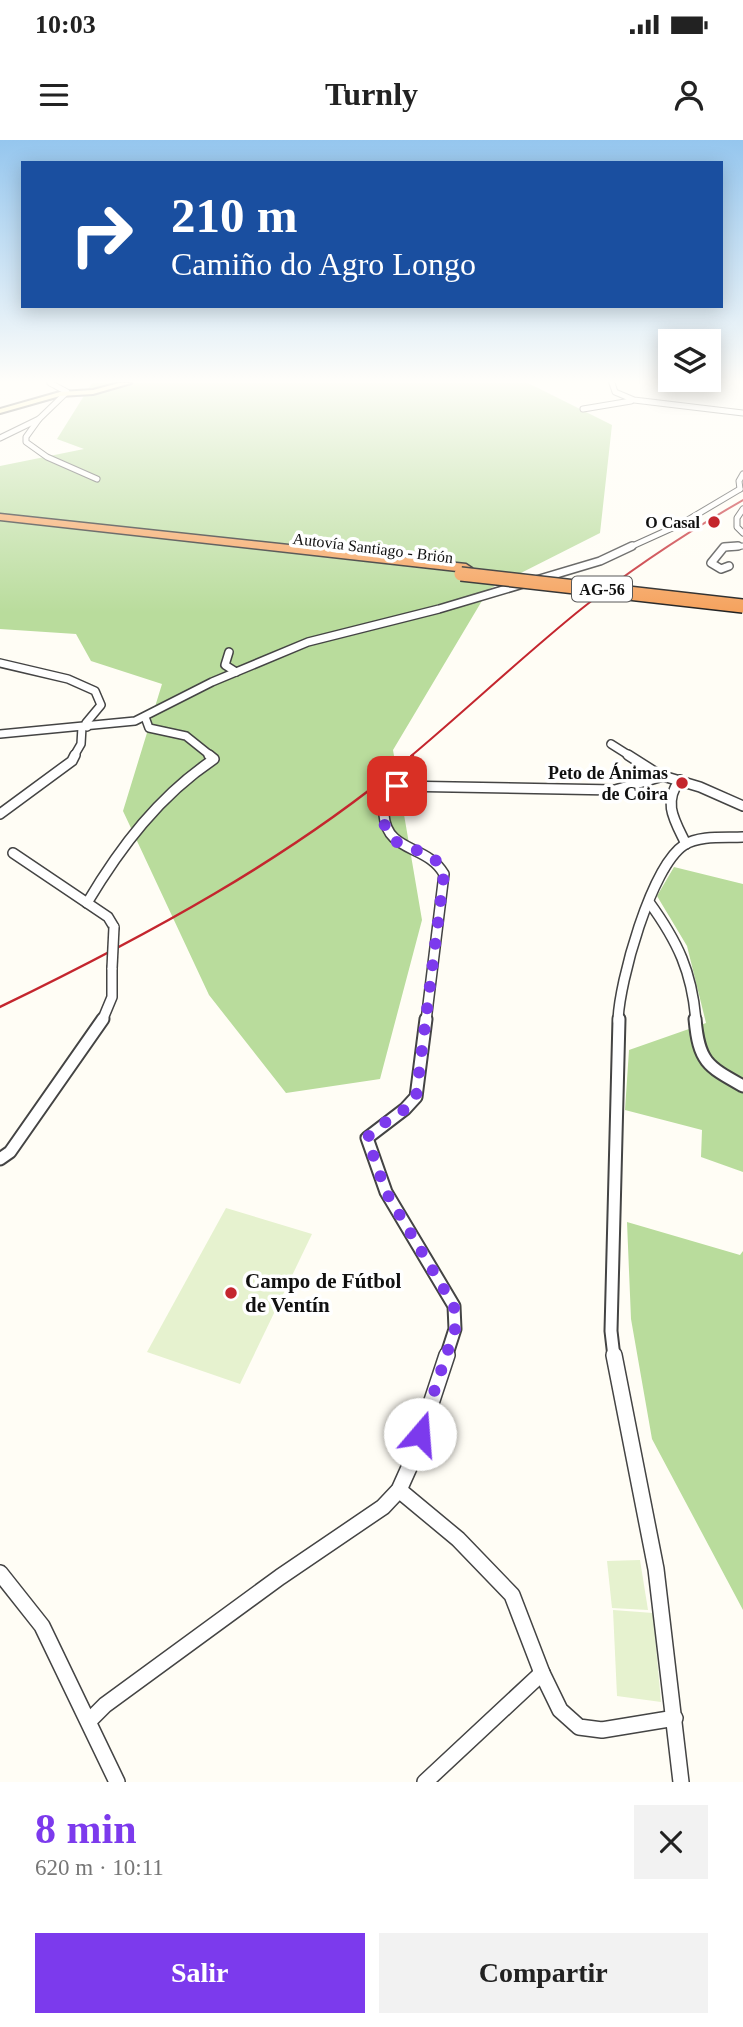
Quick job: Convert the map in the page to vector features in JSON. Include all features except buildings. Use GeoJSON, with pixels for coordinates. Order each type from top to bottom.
{"type":"FeatureCollection","features":[{"type":"Feature","properties":{"kind":"highway"},"geometry":{"type":"LineString","coordinates":[[0,510],[230,545]]}},
{"type":"Feature","properties":{"kind":"highway","name":"Autovía Santiago - Brión"},"geometry":{"type":"LineString","coordinates":[[0,519],[743,601]]}},
{"type":"Feature","properties":{"kind":"highway"},"geometry":{"type":"LineString","coordinates":[[0,528],[230,545]]}},
{"type":"Feature","properties":{"kind":"highway","name":"Autovía Santiago - Brión"},"geometry":{"type":"LineString","coordinates":[[464,571],[743,606]]}},
{"type":"Feature","properties":{"kind":"street"},"geometry":{"type":"LineString","coordinates":[[53,460],[97,479]]}},
{"type":"Feature","properties":{"kind":"street"},"geometry":{"type":"LineString","coordinates":[[0,734],[125,723],[145,717],[236,672],[308,642],[439,609],[600,561],[681,524],[741,489],[739,481],[743,474]]}},
{"type":"Feature","properties":{"kind":"street"},"geometry":{"type":"LineString","coordinates":[[743,509],[739,513],[737,527],[743,533]]}},
{"type":"Feature","properties":{"kind":"street"},"geometry":{"type":"LineString","coordinates":[[729,566],[721,569],[711,564],[724,547],[743,546]]}},
{"type":"Feature","properties":{"kind":"street"},"geometry":{"type":"LineString","coordinates":[[229,652],[225,665],[236,672]]}},
{"type":"Feature","properties":{"kind":"street"},"geometry":{"type":"LineString","coordinates":[[0,663],[68,679],[95,691],[101,705],[86,723],[81,744],[72,761],[0,814]]}},
{"type":"Feature","properties":{"kind":"street"},"geometry":{"type":"LineString","coordinates":[[87,903],[153,807],[191,773],[214,759],[186,736],[149,728],[145,717]]}},
{"type":"Feature","properties":{"kind":"street"},"geometry":{"type":"LineString","coordinates":[[611,744],[661,776],[680,780],[743,806]]}},
{"type":"Feature","properties":{"kind":"street"},"geometry":{"type":"LineString","coordinates":[[89,1721],[106,1705],[280,1577],[383,1507],[398,1490],[412,1461],[455,1329],[454,1306],[386,1192],[367,1138],[374,1129],[408,1109],[416,1097],[444,874],[434,859],[395,841],[385,831],[383,824],[386,798],[397,786],[615,790],[661,776]]}},
{"type":"Feature","properties":{"kind":"street"},"geometry":{"type":"LineString","coordinates":[[680,780],[668,802],[670,814],[686,844]]}},
{"type":"Feature","properties":{"kind":"street"},"geometry":{"type":"LineString","coordinates":[[681,1782],[656,1569],[616,1374],[611,1331],[619,999],[631,948],[649,902],[675,852],[686,844],[743,837]]}},
{"type":"Feature","properties":{"kind":"street"},"geometry":{"type":"LineString","coordinates":[[0,1159],[10,1152],[104,1018],[112,997],[114,927],[108,918],[13,853]]}},
{"type":"Feature","properties":{"kind":"street"},"geometry":{"type":"LineString","coordinates":[[649,902],[666,924],[684,958],[693,988],[700,1049],[705,1062],[743,1086]]}},
{"type":"Feature","properties":{"kind":"street"},"geometry":{"type":"LineString","coordinates":[[398,1490],[458,1539],[512,1595],[541,1673],[560,1710],[579,1727],[601,1730],[675,1718]]}},
{"type":"Feature","properties":{"kind":"street"},"geometry":{"type":"LineString","coordinates":[[0,1573],[42,1626],[117,1782]]}},
{"type":"Feature","properties":{"kind":"street"},"geometry":{"type":"LineString","coordinates":[[425,1782],[541,1673]]}},
{"type":"Feature","properties":{"kind":"green space"},"geometry":{"type":"Polygon","coordinates":[[[31,460],[608,460],[600,533],[489,589],[393,750],[422,920],[380,1079],[286,1093],[209,995],[123,811],[162,684],[91,661],[76,634],[0,629],[0,466],[31,460]]]}},
{"type":"Feature","properties":{"kind":"green space"},"geometry":{"type":"Polygon","coordinates":[[[674,867],[743,884],[743,1172],[701,1157],[702,1130],[625,1110],[629,1050],[706,1023],[687,946],[657,896],[674,867]]]}},
{"type":"Feature","properties":{"kind":"green space","name":"Campo de Fútbol de Ventín"},"geometry":{"type":"Polygon","coordinates":[[[226,1208],[312,1234],[240,1384],[147,1352],[226,1208]]]}},
{"type":"Feature","properties":{"kind":"green space"},"geometry":{"type":"Polygon","coordinates":[[[627,1222],[740,1255],[743,1251],[743,1610],[652,1439],[631,1319],[627,1222]]]}},
{"type":"Feature","properties":{"kind":"green space"},"geometry":{"type":"Polygon","coordinates":[[[640,1560],[648,1610],[612,1608],[607,1561],[640,1560]]]}},
{"type":"Feature","properties":{"kind":"green space"},"geometry":{"type":"Polygon","coordinates":[[[613,1610],[653,1613],[661,1702],[617,1696],[613,1610]]]}},
{"type":"Feature","properties":{"kind":"railway"},"geometry":{"type":"LineString","coordinates":[[411,756],[599,595],[659,552],[743,500]]}},
{"type":"Feature","properties":{"kind":"railway"},"geometry":{"type":"LineString","coordinates":[[0,1007],[108,953],[214,894],[317,828],[413,755]]}},
{"type":"Feature","properties":{"kind":"place","name":"O Casal"},"geometry":{"type":"Point","coordinates":[714,522]}},
{"type":"Feature","properties":{"kind":"place","name":"Peto de Ánimas de Coira"},"geometry":{"type":"Point","coordinates":[682,783]}},
{"type":"Feature","properties":{"kind":"place","name":"Campo de Fútbol de Ventín"},"geometry":{"type":"Point","coordinates":[231,1293]}},
{"type":"Feature","properties":{"kind":"route"},"geometry":{"type":"LineString","coordinates":[[397,786],[386,798],[383,824],[385,831],[402,845],[434,859],[444,874],[416,1097],[408,1109],[374,1129],[367,1138],[386,1192],[454,1306],[455,1329],[420,1434]]}}]}
